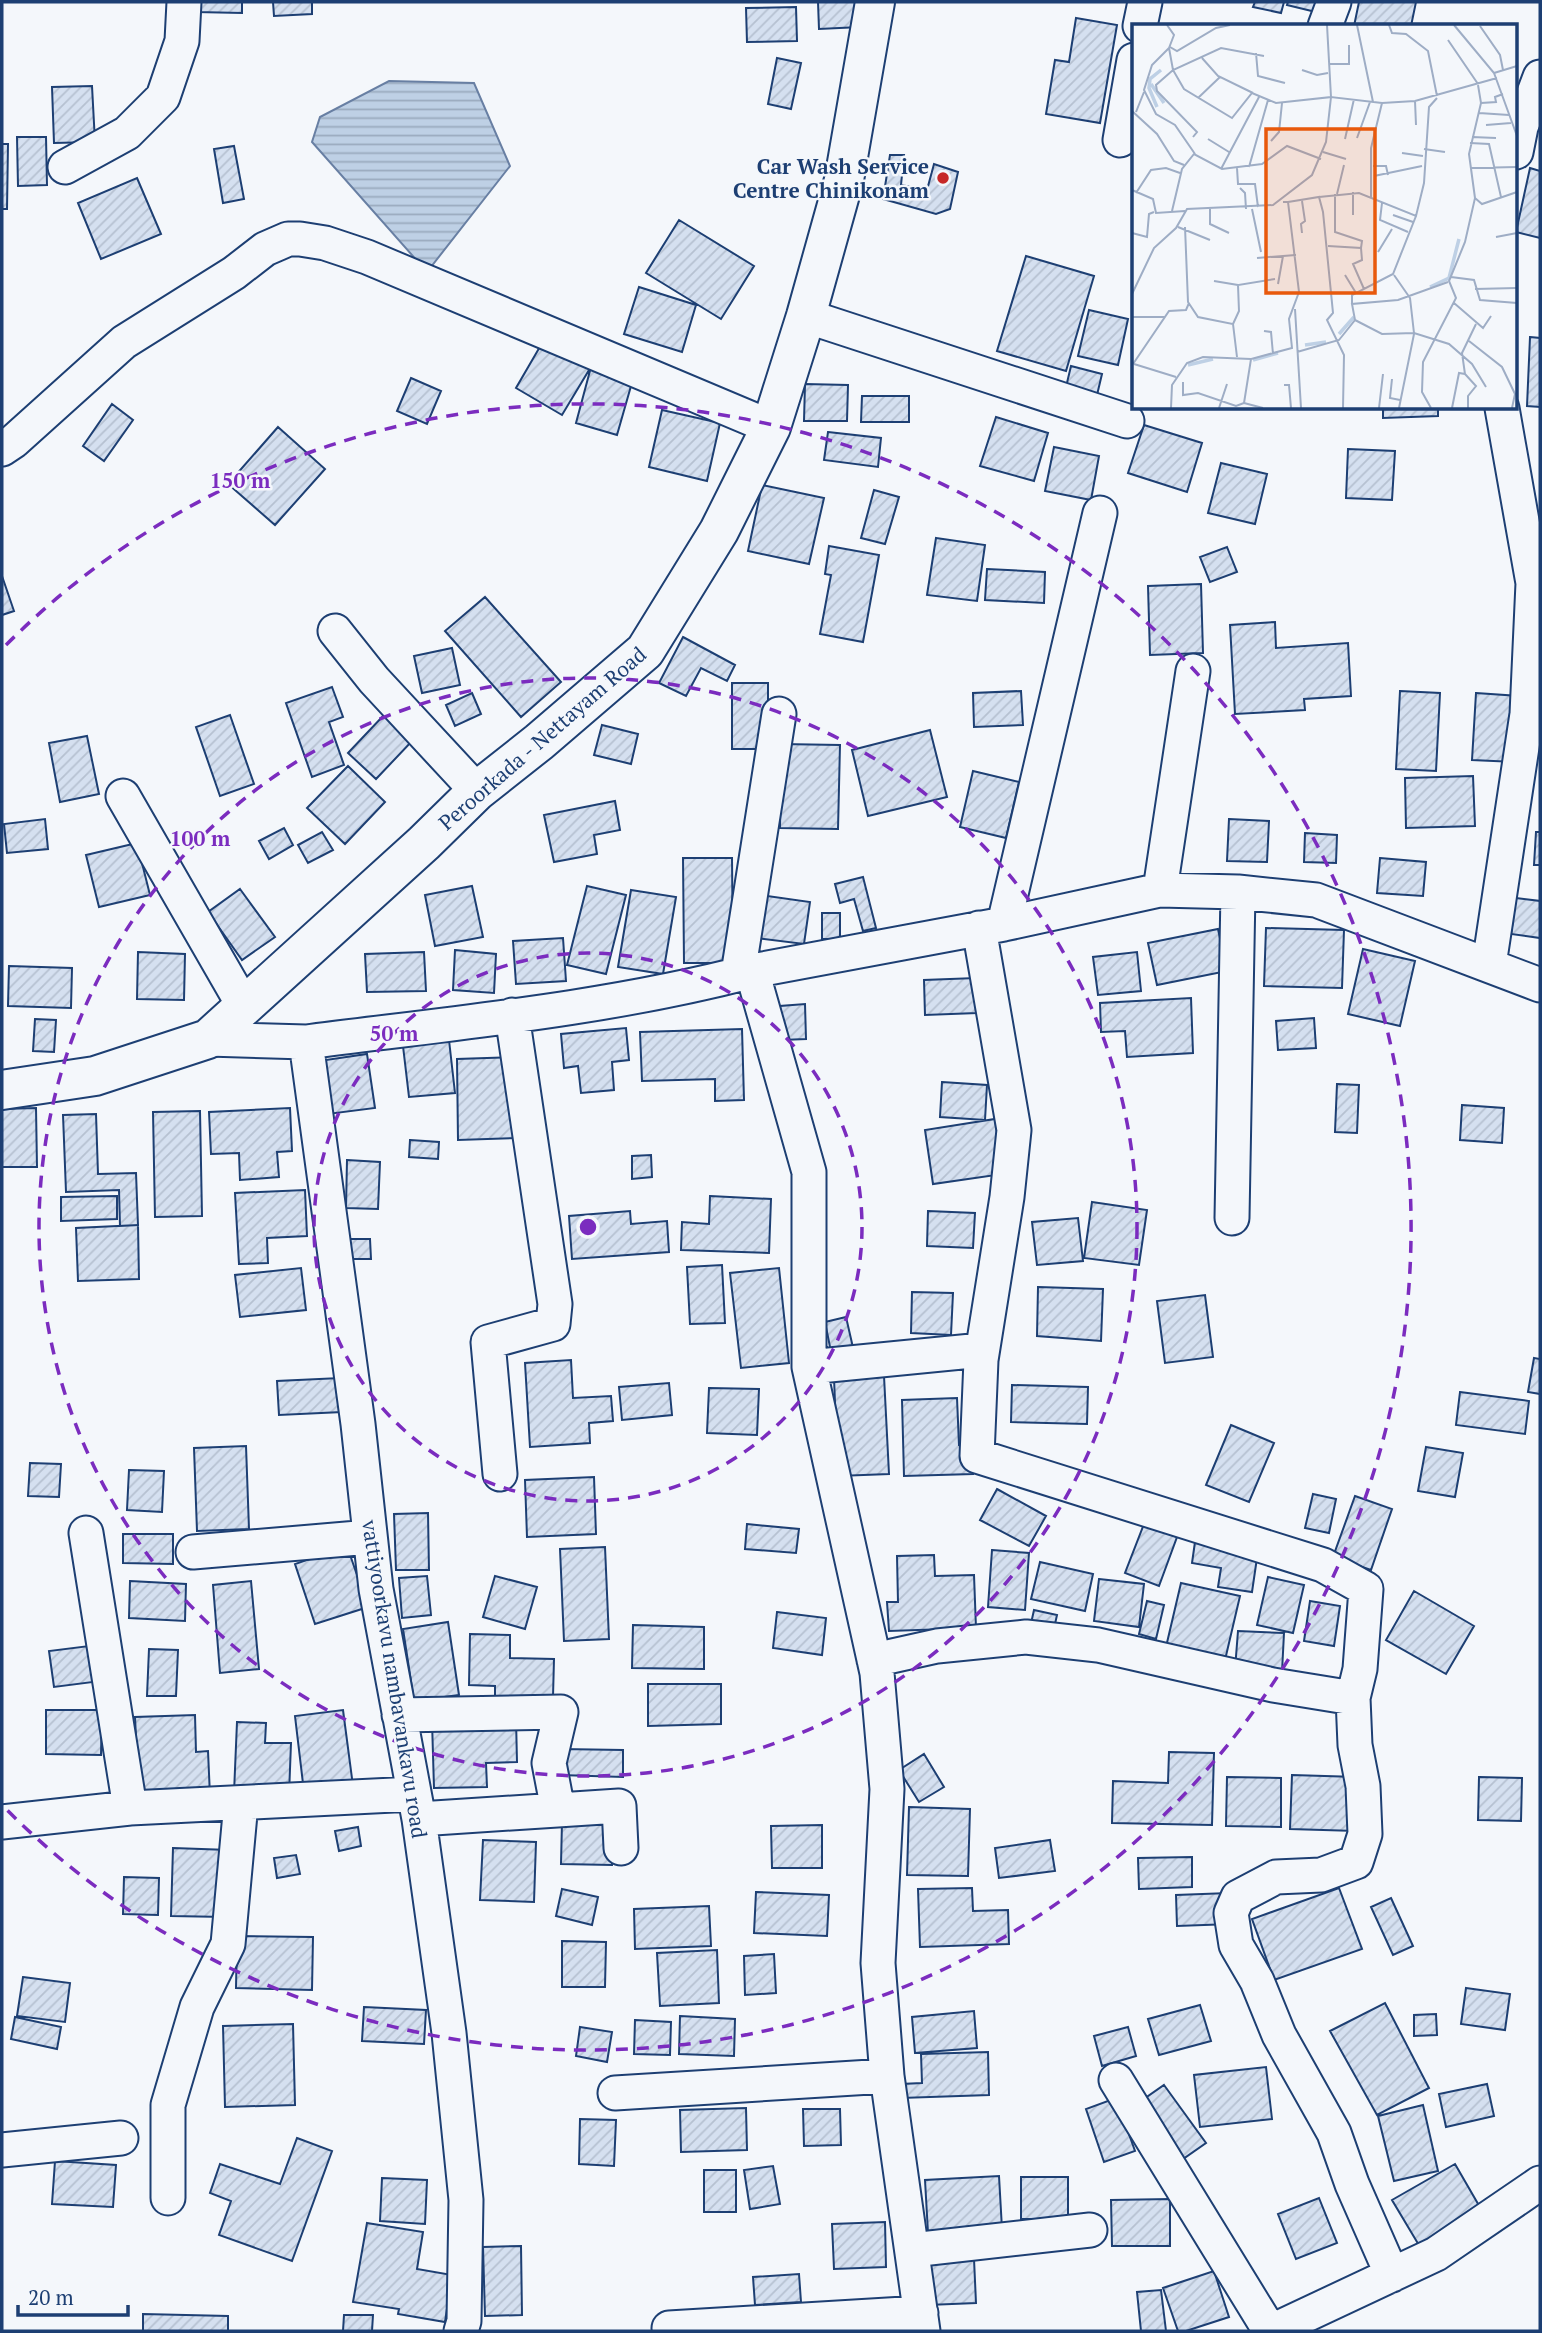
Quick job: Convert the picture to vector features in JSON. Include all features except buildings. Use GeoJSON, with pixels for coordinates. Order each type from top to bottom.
{"type":"FeatureCollection","features":[{"type":"Feature","properties":{"kind":"street"},"geometry":{"type":"LineString","coordinates":[[65,167],[127,133],[163,97],[182,41],[184,2]]}},
{"type":"Feature","properties":{"kind":"street","name":"Peroorkada - Nettayam Road"},"geometry":{"type":"LineString","coordinates":[[2,1090],[95,1076],[208,1039],[424,843],[477,791],[645,651],[719,531],[771,427],[806,316],[844,180],[875,2]]}},
{"type":"Feature","properties":{"kind":"street"},"geometry":{"type":"LineString","coordinates":[[1140,24],[1144,2]]}},
{"type":"Feature","properties":{"kind":"street"},"geometry":{"type":"LineString","coordinates":[[1326,24],[1334,2]]}},
{"type":"Feature","properties":{"kind":"street"},"geometry":{"type":"LineString","coordinates":[[1120,140],[1132,71]]}},
{"type":"Feature","properties":{"kind":"street"},"geometry":{"type":"LineString","coordinates":[[1518,142],[1540,77]]}},
{"type":"Feature","properties":{"kind":"street"},"geometry":{"type":"LineString","coordinates":[[2,449],[124,342],[234,273],[265,249],[288,239],[325,243],[379,262],[771,427]]}},
{"type":"Feature","properties":{"kind":"street"},"geometry":{"type":"LineString","coordinates":[[806,316],[1127,421]]}},
{"type":"Feature","properties":{"kind":"street"},"geometry":{"type":"LineString","coordinates":[[1489,965],[1535,671],[1532,525],[1503,410]]}},
{"type":"Feature","properties":{"kind":"street"},"geometry":{"type":"LineString","coordinates":[[1100,513],[992,926],[1014,1130],[1007,1197],[982,1350],[977,1456],[1323,1565],[1366,1589],[1360,1669],[1353,1698],[1355,1745],[1363,1786],[1365,1834],[1356,1862],[1321,1875],[1276,1877],[1238,1897],[1231,1913],[1236,1945],[1257,1981],[1279,2035],[1334,2133],[1352,2184],[1392,2275]]}},
{"type":"Feature","properties":{"kind":"street"},"geometry":{"type":"LineString","coordinates":[[335,631],[374,680],[477,791]]}},
{"type":"Feature","properties":{"kind":"street"},"geometry":{"type":"LineString","coordinates":[[1160,890],[1193,671]]}},
{"type":"Feature","properties":{"kind":"street"},"geometry":{"type":"LineString","coordinates":[[669,2328],[922,2322],[887,2076],[878,1963],[887,1789],[874,1660],[809,1367],[809,1172],[745,972],[779,714]]}},
{"type":"Feature","properties":{"kind":"street"},"geometry":{"type":"LineString","coordinates":[[123,796],[244,1007]]}},
{"type":"Feature","properties":{"kind":"street"},"geometry":{"type":"LineString","coordinates":[[208,1039],[306,1042],[512,1015],[614,999],[992,926],[1160,890],[1238,892],[1316,900],[1540,985]]}},
{"type":"Feature","properties":{"kind":"street"},"geometry":{"type":"LineString","coordinates":[[1232,1217],[1238,892]]}},
{"type":"Feature","properties":{"kind":"street"},"geometry":{"type":"LineString","coordinates":[[500,1474],[488,1342],[553,1324],[555,1304],[512,1015]]}},
{"type":"Feature","properties":{"kind":"street","name":"vattiyoorkavu nambavankavu road"},"geometry":{"type":"LineString","coordinates":[[306,1042],[358,1424],[376,1589],[416,1806],[449,2033],[466,2200],[464,2321],[461,2331]]}},
{"type":"Feature","properties":{"kind":"street"},"geometry":{"type":"LineString","coordinates":[[809,1367],[982,1350]]}},
{"type":"Feature","properties":{"kind":"street"},"geometry":{"type":"LineString","coordinates":[[86,1532],[130,1808]]}},
{"type":"Feature","properties":{"kind":"street"},"geometry":{"type":"LineString","coordinates":[[193,1552],[370,1537]]}},
{"type":"Feature","properties":{"kind":"street"},"geometry":{"type":"LineString","coordinates":[[874,1660],[937,1646],[1026,1637],[1098,1645],[1273,1685],[1353,1698]]}},
{"type":"Feature","properties":{"kind":"street"},"geometry":{"type":"LineString","coordinates":[[399,1715],[561,1712],[549,1763],[558,1810]]}},
{"type":"Feature","properties":{"kind":"street"},"geometry":{"type":"LineString","coordinates":[[168,2198],[168,2105],[197,2007],[228,1944],[241,1803]]}},
{"type":"Feature","properties":{"kind":"street"},"geometry":{"type":"LineString","coordinates":[[2,1822],[130,1808],[241,1803],[558,1810],[618,1806],[621,1847]]}},
{"type":"Feature","properties":{"kind":"street"},"geometry":{"type":"LineString","coordinates":[[615,2093],[887,2076]]}},
{"type":"Feature","properties":{"kind":"street"},"geometry":{"type":"LineString","coordinates":[[1116,2080],[1271,2331],[1436,2254],[1540,2183]]}},
{"type":"Feature","properties":{"kind":"street"},"geometry":{"type":"LineString","coordinates":[[2,2150],[121,2138]]}},
{"type":"Feature","properties":{"kind":"street"},"geometry":{"type":"LineString","coordinates":[[912,2250],[1090,2230]]}},
{"type":"Feature","properties":{"kind":"water"},"geometry":{"type":"Polygon","coordinates":[[[389,81],[474,83],[510,166],[427,272],[312,142],[320,117],[389,81]]]}},
{"type":"Feature","properties":{"kind":"place","name":"Car Wash Service Centre Chinikonam"},"geometry":{"type":"Point","coordinates":[943,178]}}]}
